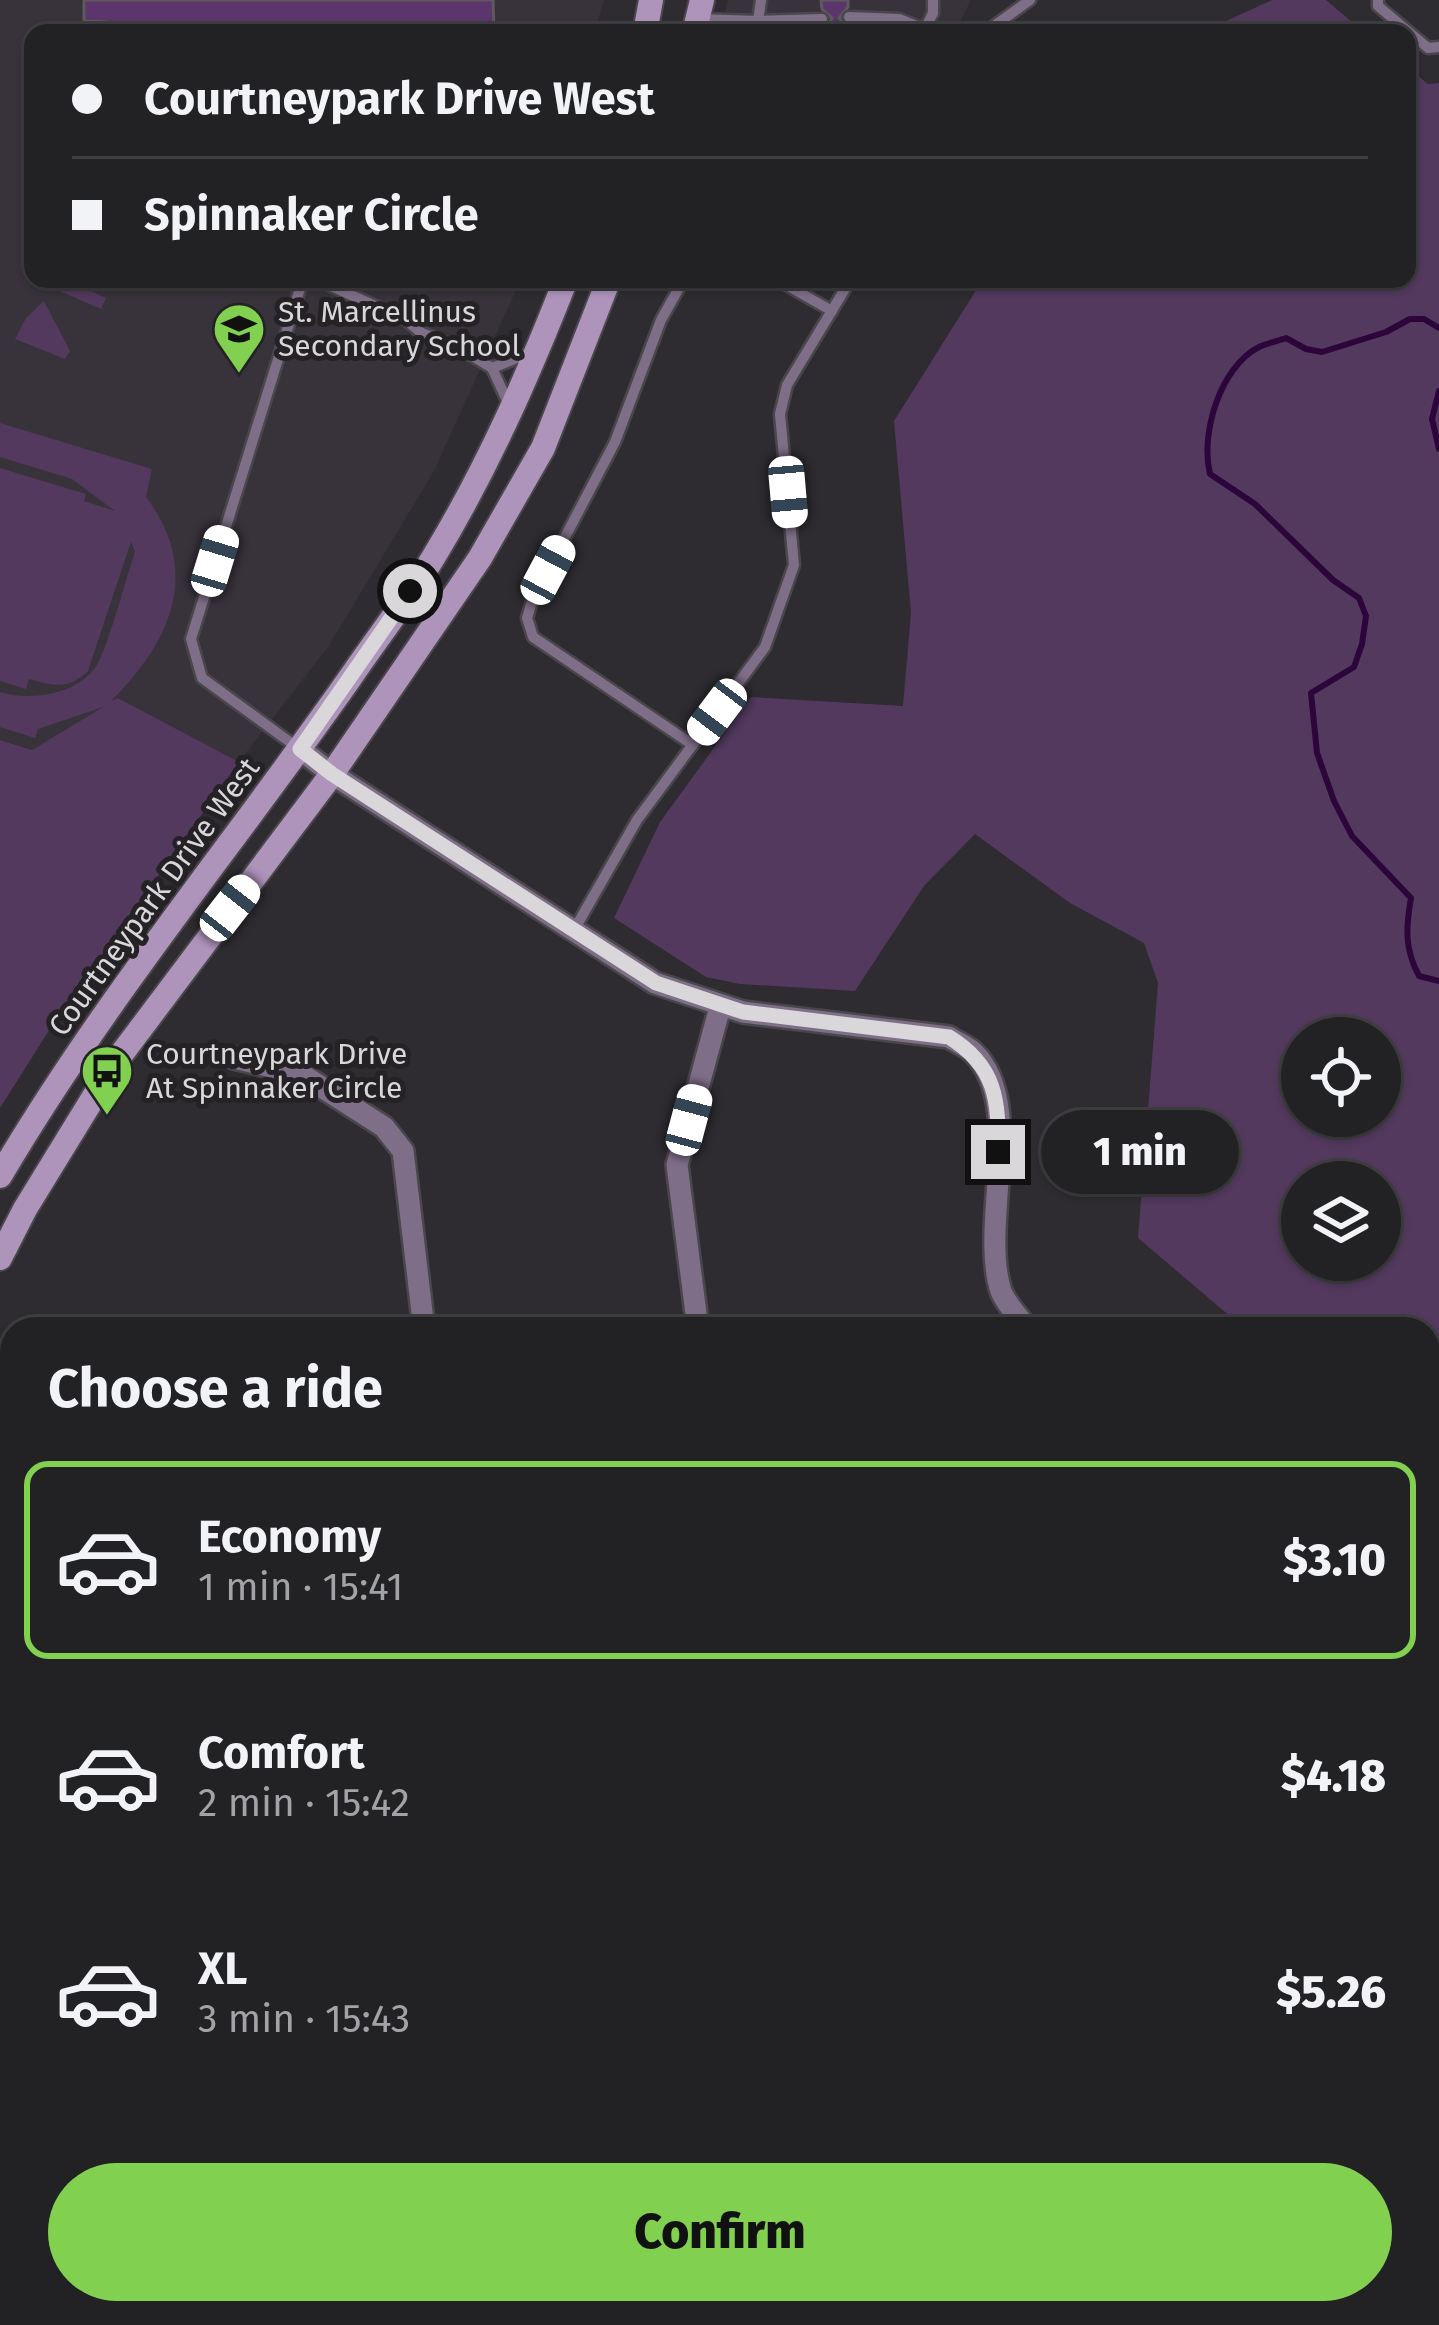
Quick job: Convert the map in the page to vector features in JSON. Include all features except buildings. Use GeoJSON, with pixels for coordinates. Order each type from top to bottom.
{"type":"FeatureCollection","features":[{"type":"Feature","properties":{"kind":"main road","name":"Courtneypark Drive West"},"geometry":{"type":"LineString","coordinates":[[0,1176],[114,996],[300,749],[432,560],[513,411],[562,288]]}},
{"type":"Feature","properties":{"kind":"main road"},"geometry":{"type":"LineString","coordinates":[[0,1258],[114,1064],[332,774],[480,558],[543,448],[605,288]]}},
{"type":"Feature","properties":{"kind":"street"},"geometry":{"type":"LineString","coordinates":[[300,749],[656,983],[720,1007],[949,1037],[973,1052],[989,1076],[999,1115],[995,1262],[1002,1295],[1019,1317]]}},
{"type":"Feature","properties":{"kind":"street"},"geometry":{"type":"LineString","coordinates":[[696,1317],[677,1165],[720,1007]]}},
{"type":"Feature","properties":{"kind":"street"},"geometry":{"type":"LineString","coordinates":[[234,1058],[301,1074],[384,1127],[403,1151],[423,1317]]}},
{"type":"Feature","properties":{"kind":"lane"},"geometry":{"type":"LineString","coordinates":[[860,0],[855,17],[899,19],[909,24]]}},
{"type":"Feature","properties":{"kind":"lane"},"geometry":{"type":"LineString","coordinates":[[898,0],[899,19]]}},
{"type":"Feature","properties":{"kind":"lane"},"geometry":{"type":"LineString","coordinates":[[997,24],[1030,0]]}},
{"type":"Feature","properties":{"kind":"lane"},"geometry":{"type":"LineString","coordinates":[[1378,0],[1378,6],[1399,24]]}},
{"type":"Feature","properties":{"kind":"lane"},"geometry":{"type":"LineString","coordinates":[[779,24],[816,19],[810,1]]}},
{"type":"Feature","properties":{"kind":"lane"},"geometry":{"type":"LineString","coordinates":[[698,17],[739,24]]}},
{"type":"Feature","properties":{"kind":"lane"},"geometry":{"type":"LineString","coordinates":[[300,288],[191,639],[202,678],[300,749]]}},
{"type":"Feature","properties":{"kind":"lane"},"geometry":{"type":"LineString","coordinates":[[335,288],[406,319],[420,332],[492,368],[513,411]]}},
{"type":"Feature","properties":{"kind":"lane"},"geometry":{"type":"LineString","coordinates":[[679,288],[615,442],[527,618],[533,637],[693,745]]}},
{"type":"Feature","properties":{"kind":"lane"},"geometry":{"type":"LineString","coordinates":[[792,288],[832,311]]}},
{"type":"Feature","properties":{"kind":"lane"},"geometry":{"type":"LineString","coordinates":[[574,932],[637,820],[765,647],[794,565],[780,414],[787,385],[846,288]]}},
{"type":"Feature","properties":{"kind":"lane"},"geometry":{"type":"LineString","coordinates":[[492,368],[538,349]]}},
{"type":"Feature","properties":{"kind":"shaded area","name":"St. Marcellinus Secondary School"},"geometry":{"type":"Polygon","coordinates":[[[0,0],[604,0],[597,24],[24,24],[24,288],[517,288],[434,471],[328,647],[239,762],[118,698],[32,750],[0,740],[0,0]]]}},
{"type":"Feature","properties":{"kind":"shaded area"},"geometry":{"type":"Polygon","coordinates":[[[728,0],[971,0],[959,24],[723,24],[728,0]]]}},
{"type":"Feature","properties":{"kind":"shaded area"},"geometry":{"type":"Polygon","coordinates":[[[1272,0],[1326,0],[1354,24],[1220,24],[1272,0]]]}},
{"type":"Feature","properties":{"kind":"shaded area"},"geometry":{"type":"Polygon","coordinates":[[[1416,74],[1428,84],[1439,83],[1439,1317],[1231,1317],[1138,1238],[1158,983],[1144,943],[1070,903],[975,834],[924,886],[855,991],[740,984],[706,977],[614,918],[660,822],[751,697],[903,706],[911,613],[894,421],[977,288],[1416,288],[1416,74]]]}},
{"type":"Feature","properties":{"kind":"shaded area"},"geometry":{"type":"Polygon","coordinates":[[[53,288],[84,288],[106,298],[101,309],[53,288]]]}},
{"type":"Feature","properties":{"kind":"shaded area"},"geometry":{"type":"Polygon","coordinates":[[[44,301],[70,351],[65,359],[15,339],[26,318],[44,301]]]}},
{"type":"Feature","properties":{"kind":"shaded area"},"geometry":{"type":"Polygon","coordinates":[[[0,423],[152,469],[146,497],[173,552],[172,605],[149,655],[111,701],[118,698],[239,762],[55,1021],[0,1108],[0,740],[32,750],[103,707],[38,729],[35,738],[0,727],[0,692],[51,694],[76,684],[95,668],[135,552],[131,542],[88,671],[60,685],[29,679],[26,689],[0,681],[0,468],[86,494],[84,501],[115,511],[72,479],[0,457],[0,423]]]}},
{"type":"Feature","properties":{"kind":"waterway"},"geometry":{"type":"LineString","coordinates":[[1439,328],[1424,319],[1410,319],[1386,332],[1322,352],[1286,338],[1259,347],[1224,385],[1208,440],[1210,474],[1255,504],[1333,580],[1359,598],[1366,616],[1354,667],[1311,693],[1317,753],[1352,836],[1411,898],[1408,937],[1419,976],[1439,981]]}},
{"type":"Feature","properties":{"kind":"waterway"},"geometry":{"type":"LineString","coordinates":[[1439,391],[1432,419],[1439,449]]}},
{"type":"Feature","properties":{"kind":"place","name":"St. Marcellinus Secondary School"},"geometry":{"type":"Point","coordinates":[239,375]}},
{"type":"Feature","properties":{"kind":"place","name":"Courtneypark Drive At Spinnaker Circle"},"geometry":{"type":"Point","coordinates":[107,1117]}},
{"type":"Feature","properties":{"kind":"route"},"geometry":{"type":"LineString","coordinates":[[410,591],[300,749],[656,983],[743,1012],[949,1037],[973,1052],[989,1076],[999,1115],[998,1152]]}}]}
